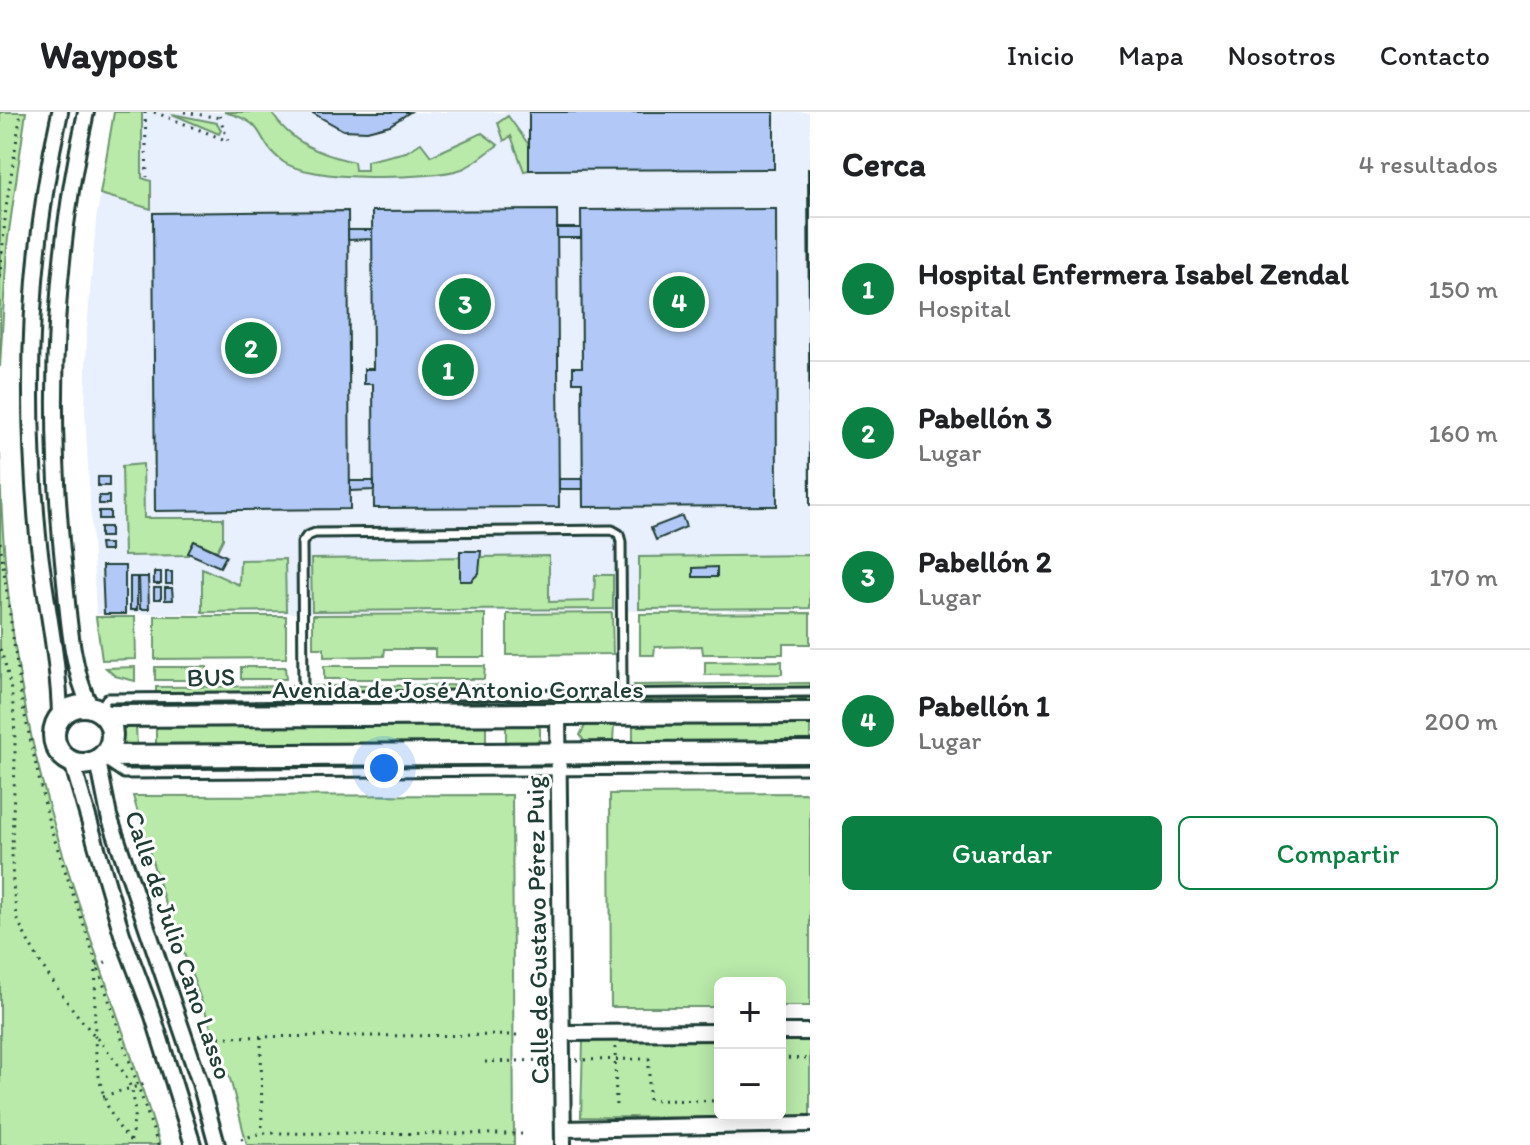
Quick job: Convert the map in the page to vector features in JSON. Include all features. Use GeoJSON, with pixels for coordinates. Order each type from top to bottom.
{"type":"FeatureCollection","features":[{"type":"Feature","properties":{"kind":"street"},"geometry":{"type":"LineString","coordinates":[[60,112],[39,246],[31,438],[38,535],[60,717],[55,742],[72,762],[80,764],[101,758],[560,763],[810,752]]}},
{"type":"Feature","properties":{"kind":"street"},"geometry":{"type":"LineString","coordinates":[[86,112],[64,248],[56,330],[55,441],[67,606],[77,666],[113,741],[101,758]]}},
{"type":"Feature","properties":{"kind":"street"},"geometry":{"type":"LineString","coordinates":[[60,717],[73,707],[98,710]]}},
{"type":"Feature","properties":{"kind":"street","name":"Avenida de José Antonio Corrales"},"geometry":{"type":"LineString","coordinates":[[98,710],[810,713]]}},
{"type":"Feature","properties":{"kind":"street","name":"Calle de Gustavo Pérez Puig"},"geometry":{"type":"LineString","coordinates":[[558,714],[563,1145]]}},
{"type":"Feature","properties":{"kind":"street","name":"Calle de Julio Cano Lasso"},"geometry":{"type":"LineString","coordinates":[[101,758],[109,816],[200,1083],[217,1145]]}},
{"type":"Feature","properties":{"kind":"street","name":"Calle de Julio Cano Lasso"},"geometry":{"type":"LineString","coordinates":[[72,762],[122,934],[153,1016],[193,1145]]}},
{"type":"Feature","properties":{"kind":"street"},"geometry":{"type":"LineString","coordinates":[[563,1033],[714,1032]]}},
{"type":"Feature","properties":{"kind":"street"},"geometry":{"type":"LineString","coordinates":[[786,1032],[810,1032]]}},
{"type":"Feature","properties":{"kind":"street"},"geometry":{"type":"LineString","coordinates":[[563,1129],[810,1124]]}},
{"type":"Feature","properties":{"kind":"lane"},"geometry":{"type":"LineString","coordinates":[[303,695],[302,543],[307,536],[315,533],[612,530],[619,534],[621,542],[622,693]]}},
{"type":"Feature","properties":{"kind":"lane","name":"BUS"},"geometry":{"type":"LineString","coordinates":[[98,710],[107,698],[810,692]]}},
{"type":"Feature","properties":{"kind":"lane"},"geometry":{"type":"LineString","coordinates":[[560,763],[810,769]]}},
{"type":"Feature","properties":{"kind":"path"},"geometry":{"type":"LineString","coordinates":[[0,277],[6,208],[21,112]]}},
{"type":"Feature","properties":{"kind":"path"},"geometry":{"type":"LineString","coordinates":[[145,112],[147,177]]}},
{"type":"Feature","properties":{"kind":"path"},"geometry":{"type":"LineString","coordinates":[[154,112],[228,141],[218,112]]}},
{"type":"Feature","properties":{"kind":"path"},"geometry":{"type":"LineString","coordinates":[[184,112],[220,118]]}},
{"type":"Feature","properties":{"kind":"path"},"geometry":{"type":"LineString","coordinates":[[0,542],[15,663],[49,823],[158,1145]]}},
{"type":"Feature","properties":{"kind":"path"},"geometry":{"type":"LineString","coordinates":[[0,649],[12,691],[7,831],[10,883],[18,918],[43,965],[109,1051],[130,1088],[136,1119],[132,1144]]}},
{"type":"Feature","properties":{"kind":"path"},"geometry":{"type":"LineString","coordinates":[[6,666],[15,663]]}},
{"type":"Feature","properties":{"kind":"path"},"geometry":{"type":"LineString","coordinates":[[96,966],[106,962]]}},
{"type":"Feature","properties":{"kind":"path"},"geometry":{"type":"LineString","coordinates":[[96,966],[96,1037],[103,1096],[132,1144]]}},
{"type":"Feature","properties":{"kind":"path"},"geometry":{"type":"LineString","coordinates":[[211,1037],[522,1035]]}},
{"type":"Feature","properties":{"kind":"path"},"geometry":{"type":"LineString","coordinates":[[261,1037],[262,1133]]}},
{"type":"Feature","properties":{"kind":"path"},"geometry":{"type":"LineString","coordinates":[[615,1047],[616,1112]]}},
{"type":"Feature","properties":{"kind":"path"},"geometry":{"type":"LineString","coordinates":[[786,1058],[810,1059]]}},
{"type":"Feature","properties":{"kind":"path"},"geometry":{"type":"LineString","coordinates":[[485,1062],[649,1059],[649,1100],[714,1101]]}},
{"type":"Feature","properties":{"kind":"path"},"geometry":{"type":"LineString","coordinates":[[103,1096],[149,1083]]}},
{"type":"Feature","properties":{"kind":"path"},"geometry":{"type":"LineString","coordinates":[[241,1139],[262,1133],[522,1134]]}},
{"type":"Feature","properties":{"kind":"shaded area"},"geometry":{"type":"Polygon","coordinates":[[[114,112],[810,112],[810,610],[96,614],[85,411],[87,329],[96,220],[114,112]]]}},
{"type":"Feature","properties":{"kind":"green space"},"geometry":{"type":"Polygon","coordinates":[[[0,112],[26,112],[7,245],[0,367],[0,112]]]}},
{"type":"Feature","properties":{"kind":"green space"},"geometry":{"type":"Polygon","coordinates":[[[114,112],[142,112],[142,178],[151,181],[151,209],[100,194],[114,112]]]}},
{"type":"Feature","properties":{"kind":"green space"},"geometry":{"type":"Polygon","coordinates":[[[224,112],[271,112],[287,132],[307,146],[354,162],[355,170],[367,170],[367,161],[406,152],[421,143],[431,156],[482,133],[498,145],[467,167],[446,173],[370,177],[317,173],[282,161],[249,121],[224,112]]]}},
{"type":"Feature","properties":{"kind":"green space"},"geometry":{"type":"Polygon","coordinates":[[[172,114],[217,123],[221,130],[219,134],[172,114]]]}},
{"type":"Feature","properties":{"kind":"green space"},"geometry":{"type":"Polygon","coordinates":[[[508,116],[529,145],[529,170],[524,171],[511,136],[504,141],[498,123],[508,116]]]}},
{"type":"Feature","properties":{"kind":"green space"},"geometry":{"type":"Polygon","coordinates":[[[0,454],[9,600],[33,744],[60,846],[160,1145],[0,1145],[0,454]]]}},
{"type":"Feature","properties":{"kind":"green space"},"geometry":{"type":"Polygon","coordinates":[[[143,464],[144,518],[223,518],[223,539],[217,551],[194,541],[188,555],[124,556],[122,466],[143,464]]]}},
{"type":"Feature","properties":{"kind":"green space"},"geometry":{"type":"Polygon","coordinates":[[[810,555],[810,608],[639,609],[639,557],[810,555]]]}},
{"type":"Feature","properties":{"kind":"green space"},"geometry":{"type":"Polygon","coordinates":[[[549,556],[549,602],[594,601],[595,575],[613,575],[613,609],[312,611],[311,559],[549,556]]]}},
{"type":"Feature","properties":{"kind":"green space"},"geometry":{"type":"Polygon","coordinates":[[[285,559],[286,611],[202,612],[202,568],[239,585],[240,560],[285,559]]]}},
{"type":"Feature","properties":{"kind":"green space"},"geometry":{"type":"Polygon","coordinates":[[[612,613],[613,654],[507,655],[507,614],[612,613]]]}},
{"type":"Feature","properties":{"kind":"green space"},"geometry":{"type":"Polygon","coordinates":[[[810,613],[810,644],[783,644],[783,654],[703,654],[702,646],[655,647],[654,655],[640,655],[640,614],[810,613]]]}},
{"type":"Feature","properties":{"kind":"green space"},"geometry":{"type":"Polygon","coordinates":[[[485,614],[485,657],[435,657],[435,649],[385,649],[384,656],[324,657],[324,648],[313,648],[313,615],[485,614]]]}},
{"type":"Feature","properties":{"kind":"green space"},"geometry":{"type":"Polygon","coordinates":[[[155,616],[286,616],[286,658],[155,659],[155,616]]]}},
{"type":"Feature","properties":{"kind":"green space"},"geometry":{"type":"Polygon","coordinates":[[[96,617],[135,617],[136,659],[102,660],[96,617]]]}},
{"type":"Feature","properties":{"kind":"green space"},"geometry":{"type":"Polygon","coordinates":[[[782,661],[782,674],[705,675],[705,662],[782,661]]]}},
{"type":"Feature","properties":{"kind":"green space"},"geometry":{"type":"Polygon","coordinates":[[[324,666],[485,666],[484,679],[324,679],[324,666]]]}},
{"type":"Feature","properties":{"kind":"green space"},"geometry":{"type":"Polygon","coordinates":[[[135,667],[135,681],[115,676],[106,668],[135,667]]]}},
{"type":"Feature","properties":{"kind":"green space"},"geometry":{"type":"Polygon","coordinates":[[[155,667],[207,667],[207,680],[155,680],[155,667]]]}},
{"type":"Feature","properties":{"kind":"green space"},"geometry":{"type":"Polygon","coordinates":[[[241,667],[285,667],[286,679],[241,679],[241,667]]]}},
{"type":"Feature","properties":{"kind":"green space"},"geometry":{"type":"Polygon","coordinates":[[[810,683],[810,688],[635,690],[634,685],[810,683]]]}},
{"type":"Feature","properties":{"kind":"green space"},"geometry":{"type":"Polygon","coordinates":[[[485,685],[485,691],[156,694],[156,687],[485,685]]]}},
{"type":"Feature","properties":{"kind":"green space"},"geometry":{"type":"Polygon","coordinates":[[[810,698],[810,702],[632,704],[632,701],[810,698]]]}},
{"type":"Feature","properties":{"kind":"green space"},"geometry":{"type":"Polygon","coordinates":[[[487,701],[487,705],[157,707],[156,703],[487,701]]]}},
{"type":"Feature","properties":{"kind":"green space"},"geometry":{"type":"Polygon","coordinates":[[[506,701],[613,701],[613,704],[506,705],[506,701]]]}},
{"type":"Feature","properties":{"kind":"green space"},"geometry":{"type":"Polygon","coordinates":[[[810,723],[810,742],[633,744],[633,724],[810,723]]]}},
{"type":"Feature","properties":{"kind":"green space"},"geometry":{"type":"Polygon","coordinates":[[[533,724],[540,728],[540,739],[534,743],[506,743],[506,725],[533,724]]]}},
{"type":"Feature","properties":{"kind":"green space"},"geometry":{"type":"Polygon","coordinates":[[[586,724],[614,724],[613,743],[586,744],[580,735],[586,724]]]}},
{"type":"Feature","properties":{"kind":"green space"},"geometry":{"type":"Polygon","coordinates":[[[486,725],[486,745],[156,747],[156,727],[486,725]]]}},
{"type":"Feature","properties":{"kind":"green space"},"geometry":{"type":"Polygon","coordinates":[[[136,726],[137,747],[117,748],[117,727],[136,726]]]}},
{"type":"Feature","properties":{"kind":"green space"},"geometry":{"type":"Polygon","coordinates":[[[810,762],[810,765],[633,766],[633,763],[810,762]]]}},
{"type":"Feature","properties":{"kind":"green space"},"geometry":{"type":"Polygon","coordinates":[[[485,763],[485,767],[156,769],[156,765],[485,763]]]}},
{"type":"Feature","properties":{"kind":"green space"},"geometry":{"type":"Polygon","coordinates":[[[810,793],[810,1006],[786,1006],[786,977],[714,977],[714,1007],[611,1007],[610,794],[810,793]]]}},
{"type":"Feature","properties":{"kind":"green space"},"geometry":{"type":"Polygon","coordinates":[[[512,795],[514,1145],[247,1145],[231,1082],[160,888],[133,796],[512,795]]]}},
{"type":"Feature","properties":{"kind":"green space"},"geometry":{"type":"Polygon","coordinates":[[[714,1040],[714,1118],[581,1117],[583,1041],[714,1040]]]}},
{"type":"Feature","properties":{"kind":"green space"},"geometry":{"type":"Polygon","coordinates":[[[786,1040],[810,1040],[810,1118],[786,1118],[786,1040]]]}},
{"type":"Feature","properties":{"kind":"building"},"geometry":{"type":"Polygon","coordinates":[[[311,112],[410,112],[390,125],[367,131],[343,130],[311,112]]]}},
{"type":"Feature","properties":{"kind":"building"},"geometry":{"type":"Polygon","coordinates":[[[529,112],[774,112],[774,169],[529,170],[529,112]]]}},
{"type":"Feature","properties":{"kind":"building"},"geometry":{"type":"Polygon","coordinates":[[[808,169],[810,169],[810,506],[808,169]]]}},
{"type":"Feature","properties":{"kind":"building"},"geometry":{"type":"Polygon","coordinates":[[[776,209],[777,506],[583,507],[582,382],[573,382],[573,367],[582,367],[581,210],[776,209]]]}},
{"type":"Feature","properties":{"kind":"building"},"geometry":{"type":"Polygon","coordinates":[[[557,210],[559,507],[374,508],[373,384],[364,384],[364,369],[373,369],[372,211],[557,210]]]}},
{"type":"Feature","properties":{"kind":"building"},"geometry":{"type":"Polygon","coordinates":[[[348,211],[350,509],[155,511],[153,213],[348,211]]]}},
{"type":"Feature","properties":{"kind":"building"},"geometry":{"type":"Polygon","coordinates":[[[557,228],[581,228],[581,238],[557,238],[557,228]]]}},
{"type":"Feature","properties":{"kind":"building"},"geometry":{"type":"Polygon","coordinates":[[[348,230],[372,230],[372,239],[348,240],[348,230]]]}},
{"type":"Feature","properties":{"kind":"building"},"geometry":{"type":"Polygon","coordinates":[[[98,477],[109,477],[109,486],[98,486],[98,477]]]}},
{"type":"Feature","properties":{"kind":"building"},"geometry":{"type":"Polygon","coordinates":[[[559,479],[583,479],[583,489],[559,489],[559,479]]]}},
{"type":"Feature","properties":{"kind":"building"},"geometry":{"type":"Polygon","coordinates":[[[350,481],[374,481],[374,490],[350,491],[350,481]]]}},
{"type":"Feature","properties":{"kind":"building"},"geometry":{"type":"Polygon","coordinates":[[[99,496],[109,496],[109,504],[99,504],[99,496]]]}},
{"type":"Feature","properties":{"kind":"building"},"geometry":{"type":"Polygon","coordinates":[[[99,511],[110,511],[110,519],[99,519],[99,511]]]}},
{"type":"Feature","properties":{"kind":"building"},"geometry":{"type":"Polygon","coordinates":[[[682,516],[686,527],[656,540],[651,528],[682,516]]]}},
{"type":"Feature","properties":{"kind":"building"},"geometry":{"type":"Polygon","coordinates":[[[100,527],[110,527],[110,537],[100,537],[100,527]]]}},
{"type":"Feature","properties":{"kind":"building"},"geometry":{"type":"Polygon","coordinates":[[[194,541],[226,556],[220,567],[188,553],[194,541]]]}},
{"type":"Feature","properties":{"kind":"building"},"geometry":{"type":"Polygon","coordinates":[[[100,544],[110,544],[110,551],[101,551],[100,544]]]}},
{"type":"Feature","properties":{"kind":"building"},"geometry":{"type":"Polygon","coordinates":[[[460,551],[481,551],[479,573],[471,581],[460,581],[460,551]]]}},
{"type":"Feature","properties":{"kind":"building"},"geometry":{"type":"Polygon","coordinates":[[[102,566],[125,566],[125,614],[104,614],[102,566]]]}},
{"type":"Feature","properties":{"kind":"building"},"geometry":{"type":"Polygon","coordinates":[[[717,567],[717,577],[693,577],[693,568],[717,567]]]}},
{"type":"Feature","properties":{"kind":"building"},"geometry":{"type":"Polygon","coordinates":[[[154,572],[161,572],[161,584],[154,584],[154,572]]]}},
{"type":"Feature","properties":{"kind":"building"},"geometry":{"type":"Polygon","coordinates":[[[166,572],[172,572],[172,584],[166,584],[166,572]]]}},
{"type":"Feature","properties":{"kind":"building"},"geometry":{"type":"Polygon","coordinates":[[[130,577],[137,577],[137,610],[130,610],[130,577]]]}},
{"type":"Feature","properties":{"kind":"building"},"geometry":{"type":"Polygon","coordinates":[[[139,577],[148,577],[149,609],[140,609],[139,577]]]}},
{"type":"Feature","properties":{"kind":"building"},"geometry":{"type":"Polygon","coordinates":[[[154,588],[161,588],[161,599],[154,599],[154,588]]]}},
{"type":"Feature","properties":{"kind":"building"},"geometry":{"type":"Polygon","coordinates":[[[165,588],[172,588],[173,600],[165,600],[165,588]]]}},
{"type":"Feature","properties":{"kind":"place","name":"Pabellón 1"},"geometry":{"type":"Point","coordinates":[679,302]}},
{"type":"Feature","properties":{"kind":"place","name":"Pabellón 2"},"geometry":{"type":"Point","coordinates":[465,304]}},
{"type":"Feature","properties":{"kind":"place","name":"Pabellón 3"},"geometry":{"type":"Point","coordinates":[251,348]}},
{"type":"Feature","properties":{"kind":"place","name":"Hospital Enfermera Isabel Zendal"},"geometry":{"type":"Point","coordinates":[448,370]}}]}
